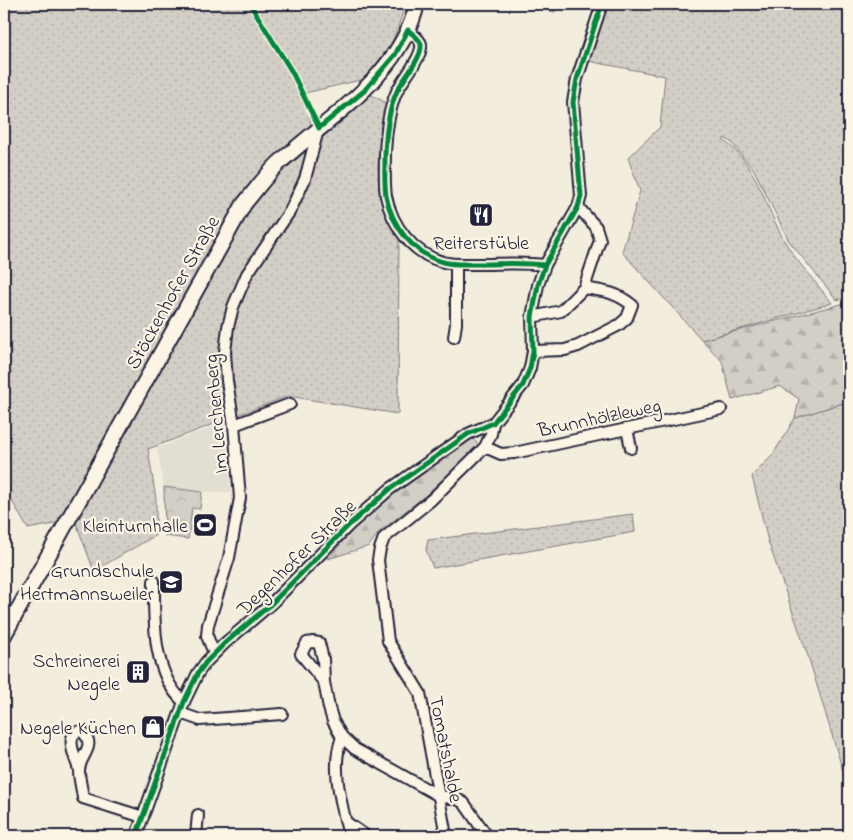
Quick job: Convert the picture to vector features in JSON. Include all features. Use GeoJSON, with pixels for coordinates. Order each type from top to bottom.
{"type":"FeatureCollection","features":[{"type":"Feature","properties":{"kind":"main road","name":"Stöckenhofer Straße"},"geometry":{"type":"LineString","coordinates":[[4,635],[244,204],[277,165],[364,91],[395,55],[408,30],[417,4]]}},
{"type":"Feature","properties":{"kind":"street","name":"Degenhofer Straße"},"geometry":{"type":"LineString","coordinates":[[136,836],[184,702],[198,673],[214,653],[258,616],[349,525],[390,489],[468,434],[493,423],[523,385],[530,368],[533,351],[532,317],[538,285],[545,265],[578,207],[581,187],[573,102],[577,79],[602,4]]}},
{"type":"Feature","properties":{"kind":"street"},"geometry":{"type":"LineString","coordinates":[[408,30],[417,37],[421,44],[420,53],[397,91],[386,133],[384,178],[386,196],[390,211],[399,228],[418,250],[429,257],[444,262],[456,264],[529,263],[545,265]]}},
{"type":"Feature","properties":{"kind":"street","name":"Im Lerchenberg"},"geometry":{"type":"LineString","coordinates":[[214,653],[207,636],[208,625],[229,558],[240,498],[234,425],[227,381],[225,352],[228,327],[233,308],[247,274],[293,203],[305,179],[319,128]]}},
{"type":"Feature","properties":{"kind":"street"},"geometry":{"type":"LineString","coordinates":[[532,317],[561,311],[584,288],[600,240],[596,227],[578,207]]}},
{"type":"Feature","properties":{"kind":"street"},"geometry":{"type":"LineString","coordinates":[[454,337],[456,324],[456,264]]}},
{"type":"Feature","properties":{"kind":"street"},"geometry":{"type":"LineString","coordinates":[[533,351],[565,350],[578,346],[619,325],[627,318],[632,306],[621,297],[614,293],[584,288]]}},
{"type":"Feature","properties":{"kind":"street"},"geometry":{"type":"LineString","coordinates":[[234,425],[290,404]]}},
{"type":"Feature","properties":{"kind":"street","name":"Brunnhölzleweg"},"geometry":{"type":"LineString","coordinates":[[484,447],[501,454],[514,453],[721,409]]}},
{"type":"Feature","properties":{"kind":"street","name":"Tomatshalde"},"geometry":{"type":"LineString","coordinates":[[446,836],[420,693],[388,641],[378,560],[384,538],[431,500],[484,447],[491,434],[493,423]]}},
{"type":"Feature","properties":{"kind":"street"},"geometry":{"type":"LineString","coordinates":[[627,429],[631,448]]}},
{"type":"Feature","properties":{"kind":"street"},"geometry":{"type":"LineString","coordinates":[[154,581],[156,640],[162,663],[175,694],[184,702]]}},
{"type":"Feature","properties":{"kind":"street"},"geometry":{"type":"LineString","coordinates":[[324,682],[333,721],[342,737],[356,749],[439,796],[457,799],[464,803],[487,836]]}},
{"type":"Feature","properties":{"kind":"street"},"geometry":{"type":"LineString","coordinates":[[180,713],[200,720],[282,714]]}},
{"type":"Feature","properties":{"kind":"street"},"geometry":{"type":"LineString","coordinates":[[342,737],[337,749],[336,770],[349,836]]}},
{"type":"Feature","properties":{"kind":"street"},"geometry":{"type":"LineString","coordinates":[[79,769],[83,798],[143,816]]}},
{"type":"Feature","properties":{"kind":"street"},"geometry":{"type":"LineString","coordinates":[[196,836],[198,815]]}},
{"type":"Feature","properties":{"kind":"street"},"geometry":{"type":"LineString","coordinates":[[346,822],[366,836]]}},
{"type":"Feature","properties":{"kind":"shaded area"},"geometry":{"type":"Polygon","coordinates":[[[225,422],[231,492],[202,492],[164,487],[157,448],[225,422]]]}},
{"type":"Feature","properties":{"kind":"green space"},"geometry":{"type":"Polygon","coordinates":[[[4,4],[248,4],[296,84],[304,101],[311,128],[243,197],[222,229],[195,278],[202,278],[244,204],[364,91],[392,106],[384,178],[399,228],[398,414],[288,396],[148,449],[156,499],[156,535],[94,571],[75,520],[28,529],[10,498],[4,500],[4,4]]]}},
{"type":"Feature","properties":{"kind":"green space"},"geometry":{"type":"Polygon","coordinates":[[[254,4],[406,4],[392,43],[365,79],[305,93],[254,4]]]}},
{"type":"Feature","properties":{"kind":"green space"},"geometry":{"type":"Polygon","coordinates":[[[520,4],[557,4],[555,12],[520,4]]]}},
{"type":"Feature","properties":{"kind":"green space"},"geometry":{"type":"Polygon","coordinates":[[[604,4],[849,4],[849,297],[837,300],[789,241],[754,170],[731,142],[724,138],[724,141],[745,161],[753,174],[785,242],[832,303],[702,340],[622,252],[640,191],[628,158],[660,127],[665,76],[583,60],[604,4]]]}},
{"type":"Feature","properties":{"kind":"green space"},"geometry":{"type":"Polygon","coordinates":[[[849,302],[849,401],[795,418],[799,399],[780,386],[732,400],[722,361],[702,340],[849,302]]]}},
{"type":"Feature","properties":{"kind":"green space"},"geometry":{"type":"Polygon","coordinates":[[[849,401],[849,791],[809,659],[768,541],[752,476],[772,456],[795,418],[849,401]]]}},
{"type":"Feature","properties":{"kind":"green space"},"geometry":{"type":"Polygon","coordinates":[[[470,436],[479,445],[426,495],[379,532],[369,546],[328,559],[353,529],[393,493],[470,436]]]}},
{"type":"Feature","properties":{"kind":"green space"},"geometry":{"type":"Polygon","coordinates":[[[164,487],[202,492],[200,509],[192,508],[188,539],[165,536],[164,487]]]}},
{"type":"Feature","properties":{"kind":"green space"},"geometry":{"type":"Polygon","coordinates":[[[633,514],[635,532],[433,568],[426,550],[428,540],[633,514]]]}},
{"type":"Feature","properties":{"kind":"cycle path"},"geometry":{"type":"LineString","coordinates":[[250,4],[292,72],[319,128],[364,91],[395,55],[408,30],[415,36],[421,44],[421,49],[416,61],[397,91],[390,114],[386,138],[386,196],[393,218],[413,246],[422,253],[443,262],[451,264],[520,263],[545,265]]}},
{"type":"Feature","properties":{"kind":"cycle path"},"geometry":{"type":"LineString","coordinates":[[136,836],[184,702],[198,673],[206,662],[225,643],[271,604],[349,525],[390,489],[468,434],[493,423],[523,385],[530,368],[533,351],[532,317],[538,285],[545,265],[578,207],[581,196],[573,102],[577,79],[602,4]]}},
{"type":"Feature","properties":{"kind":"place","name":"Reiterstüble"},"geometry":{"type":"Point","coordinates":[481,215]}},
{"type":"Feature","properties":{"kind":"place","name":"Kleinturnhalle"},"geometry":{"type":"Point","coordinates":[205,525]}},
{"type":"Feature","properties":{"kind":"place","name":"Grundschule Hertmannsweiler"},"geometry":{"type":"Point","coordinates":[171,582]}},
{"type":"Feature","properties":{"kind":"place","name":"Schreinerei Negele"},"geometry":{"type":"Point","coordinates":[138,672]}},
{"type":"Feature","properties":{"kind":"place","name":"Negele Küchen"},"geometry":{"type":"Point","coordinates":[153,727]}}]}
